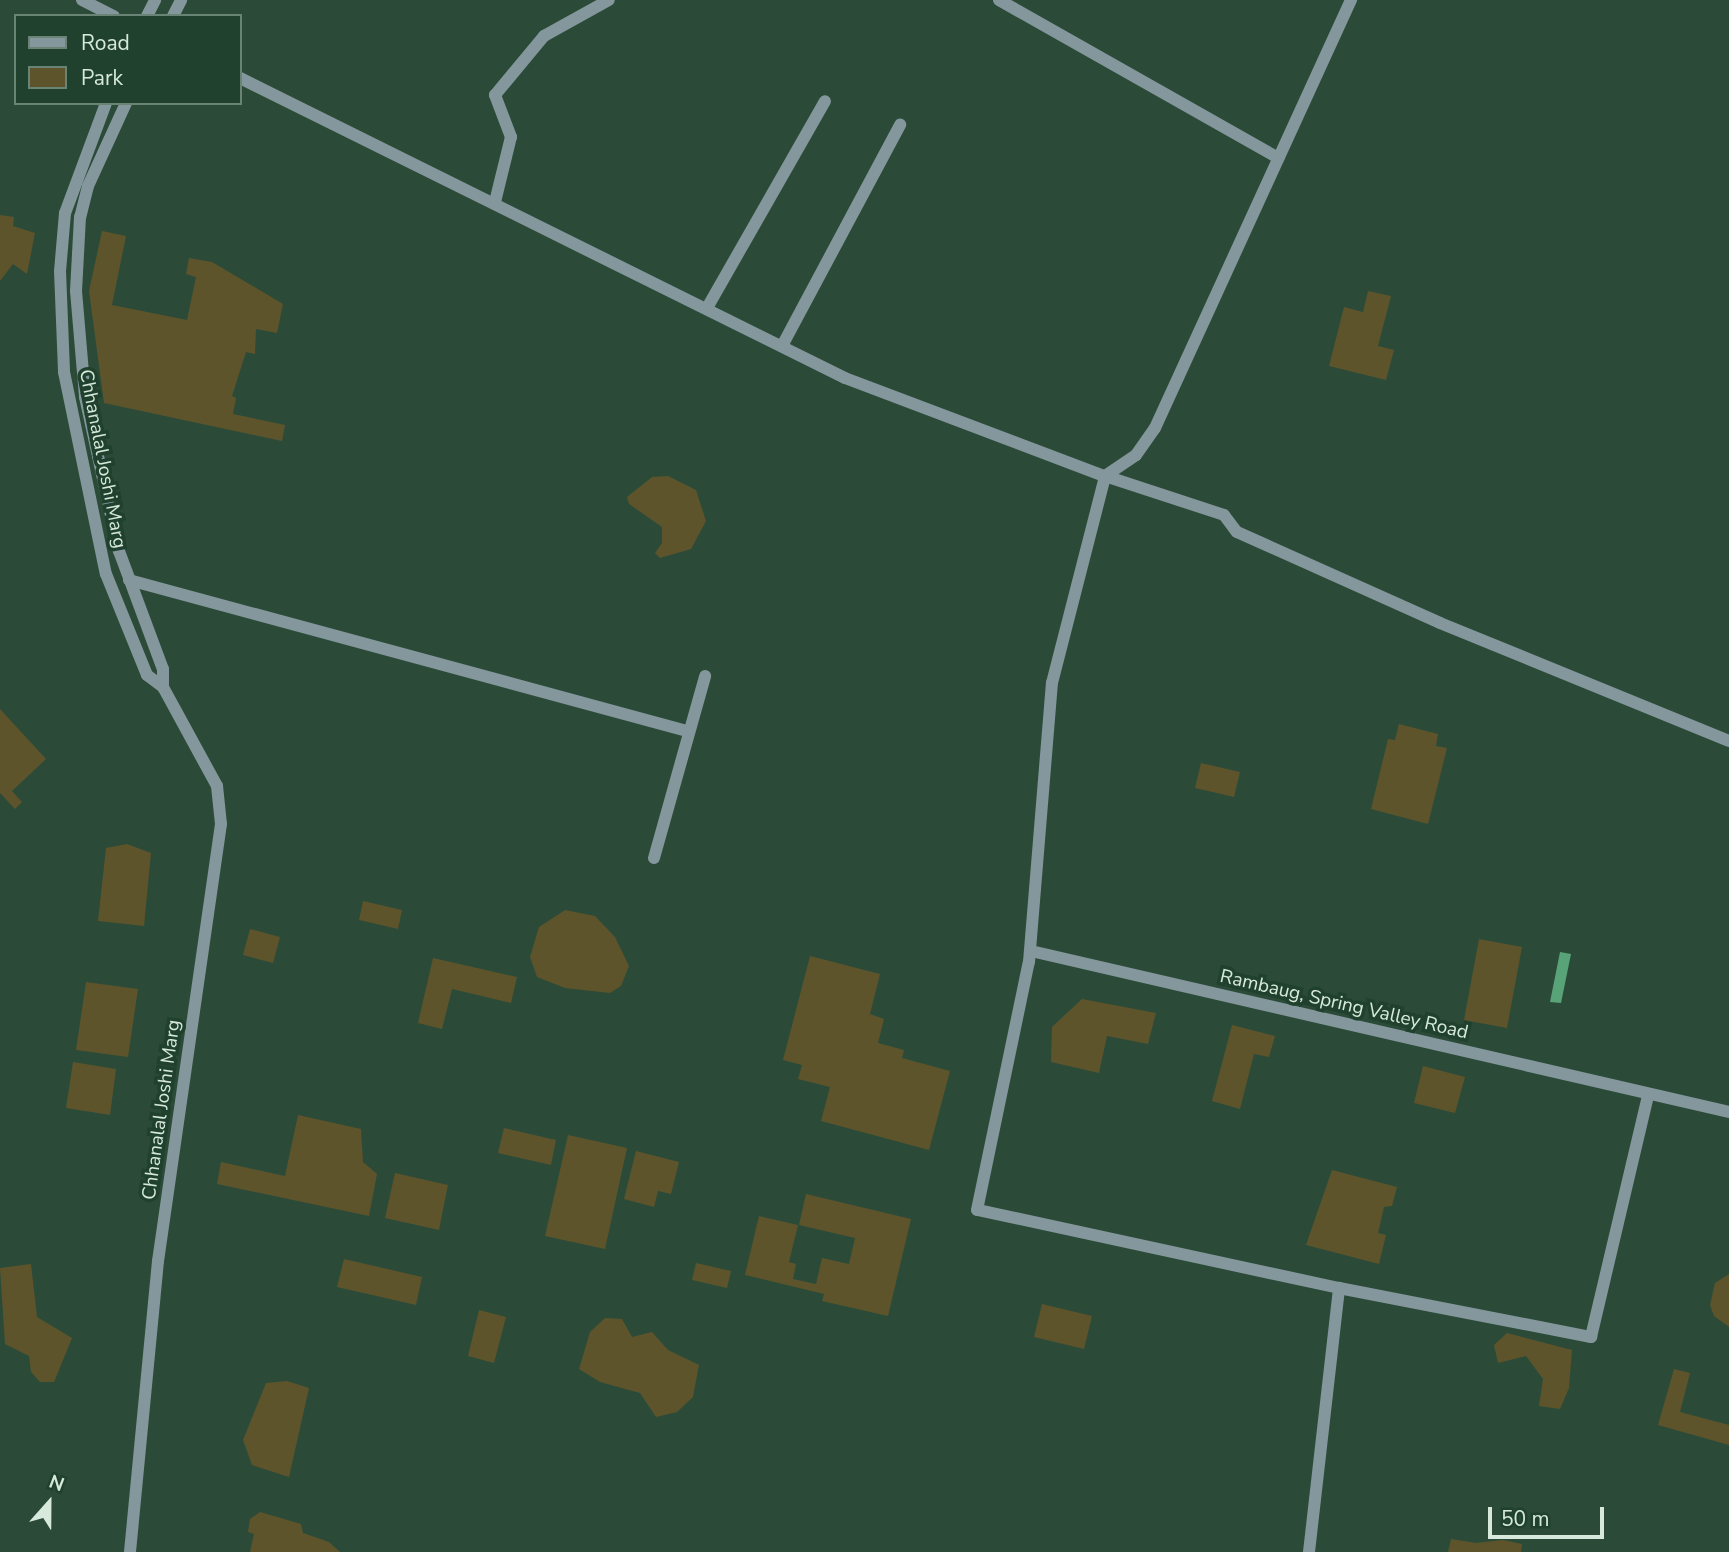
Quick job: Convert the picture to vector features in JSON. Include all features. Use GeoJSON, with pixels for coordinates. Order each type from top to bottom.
{"type":"FeatureCollection","features":[{"type":"Feature","properties":{"kind":"street"},"geometry":{"type":"LineString","coordinates":[[82,0],[110,14]]}},
{"type":"Feature","properties":{"kind":"street"},"geometry":{"type":"LineString","coordinates":[[495,202],[510,137],[495,95],[544,36],[609,0]]}},
{"type":"Feature","properties":{"kind":"street"},"geometry":{"type":"LineString","coordinates":[[999,0],[1278,158]]}},
{"type":"Feature","properties":{"kind":"street"},"geometry":{"type":"LineString","coordinates":[[1105,476],[1124,467],[1155,428],[1351,0]]}},
{"type":"Feature","properties":{"kind":"street"},"geometry":{"type":"LineString","coordinates":[[242,79],[495,202],[845,378],[1105,476],[1224,516],[1237,532],[1440,623],[1729,741]]}},
{"type":"Feature","properties":{"kind":"street"},"geometry":{"type":"LineString","coordinates":[[707,308],[825,101]]}},
{"type":"Feature","properties":{"kind":"street","name":"Chhanalal Joshi Marg"},"geometry":{"type":"LineString","coordinates":[[105,105],[65,213],[60,271],[64,372],[79,461],[106,574],[147,675],[163,687],[216,786],[221,824],[159,1261],[130,1552]]}},
{"type":"Feature","properties":{"kind":"street","name":"Chhanalal Joshi Marg"},"geometry":{"type":"LineString","coordinates":[[125,105],[88,186],[80,217],[76,291],[85,397],[103,494],[129,580],[163,669],[163,687]]}},
{"type":"Feature","properties":{"kind":"street"},"geometry":{"type":"LineString","coordinates":[[782,346],[900,125]]}},
{"type":"Feature","properties":{"kind":"street"},"geometry":{"type":"LineString","coordinates":[[65,213],[80,217]]}},
{"type":"Feature","properties":{"kind":"street"},"geometry":{"type":"LineString","coordinates":[[1105,476],[1052,683],[1031,951],[977,1210],[1339,1288],[1591,1337],[1648,1095]]}},
{"type":"Feature","properties":{"kind":"street"},"geometry":{"type":"LineString","coordinates":[[129,580],[687,731]]}},
{"type":"Feature","properties":{"kind":"street"},"geometry":{"type":"LineString","coordinates":[[654,858],[687,731],[705,676]]}},
{"type":"Feature","properties":{"kind":"street","name":"Rambaug, Spring Valley Road"},"geometry":{"type":"LineString","coordinates":[[1031,951],[1729,1112]]}},
{"type":"Feature","properties":{"kind":"street"},"geometry":{"type":"LineString","coordinates":[[1309,1552],[1339,1288]]}},
{"type":"Feature","properties":{"kind":"green space"},"geometry":{"type":"Polygon","coordinates":[[[0,215],[14,217],[13,226],[35,233],[27,274],[13,264],[0,281],[0,215]]]}},
{"type":"Feature","properties":{"kind":"green space"},"geometry":{"type":"Polygon","coordinates":[[[102,231],[126,236],[112,305],[187,320],[196,277],[186,274],[189,258],[212,262],[283,304],[277,333],[256,329],[255,354],[246,352],[232,396],[236,398],[233,414],[285,425],[282,441],[104,403],[89,291],[102,231]]]}},
{"type":"Feature","properties":{"kind":"green space"},"geometry":{"type":"Polygon","coordinates":[[[1368,291],[1391,296],[1378,346],[1394,350],[1386,380],[1329,366],[1344,307],[1363,312],[1368,291]]]}},
{"type":"Feature","properties":{"kind":"green space"},"geometry":{"type":"Polygon","coordinates":[[[668,476],[696,490],[706,521],[691,549],[660,558],[655,553],[662,543],[662,527],[629,504],[627,497],[652,477],[668,476]]]}},
{"type":"Feature","properties":{"kind":"green space"},"geometry":{"type":"Polygon","coordinates":[[[0,709],[46,759],[12,791],[22,802],[15,809],[0,793],[0,709]]]}},
{"type":"Feature","properties":{"kind":"green space"},"geometry":{"type":"Polygon","coordinates":[[[1399,724],[1438,734],[1436,746],[1447,748],[1428,824],[1371,809],[1388,739],[1395,740],[1399,724]]]}},
{"type":"Feature","properties":{"kind":"green space"},"geometry":{"type":"Polygon","coordinates":[[[1201,763],[1240,772],[1234,797],[1195,788],[1201,763]]]}},
{"type":"Feature","properties":{"kind":"green space"},"geometry":{"type":"Polygon","coordinates":[[[127,844],[151,853],[144,926],[98,921],[106,848],[127,844]]]}},
{"type":"Feature","properties":{"kind":"green space"},"geometry":{"type":"Polygon","coordinates":[[[363,901],[402,910],[398,929],[359,920],[363,901]]]}},
{"type":"Feature","properties":{"kind":"green space"},"geometry":{"type":"Polygon","coordinates":[[[565,910],[595,916],[615,937],[629,966],[621,986],[610,993],[565,988],[537,977],[530,957],[539,927],[565,910]]]}},
{"type":"Feature","properties":{"kind":"green space"},"geometry":{"type":"Polygon","coordinates":[[[250,929],[280,937],[273,963],[243,955],[250,929]]]}},
{"type":"Feature","properties":{"kind":"green space"},"geometry":{"type":"Polygon","coordinates":[[[1479,939],[1522,947],[1507,1028],[1464,1020],[1479,939]]]}},
{"type":"Feature","properties":{"kind":"green space"},"geometry":{"type":"Polygon","coordinates":[[[810,956],[880,974],[870,1014],[884,1019],[878,1043],[904,1050],[902,1058],[950,1071],[929,1150],[821,1121],[830,1087],[798,1079],[802,1065],[783,1060],[810,956]]]}},
{"type":"Feature","properties":{"kind":"green space"},"geometry":{"type":"Polygon","coordinates":[[[433,958],[517,977],[511,1003],[452,989],[442,1029],[418,1023],[433,958]]]}},
{"type":"Feature","properties":{"kind":"green space"},"geometry":{"type":"Polygon","coordinates":[[[86,982],[138,989],[128,1057],[76,1050],[86,982]]]}},
{"type":"Feature","properties":{"kind":"green space"},"geometry":{"type":"Polygon","coordinates":[[[1082,999],[1156,1013],[1148,1044],[1107,1036],[1099,1073],[1051,1062],[1052,1027],[1082,999]]]}},
{"type":"Feature","properties":{"kind":"green space"},"geometry":{"type":"Polygon","coordinates":[[[1232,1025],[1275,1036],[1269,1057],[1254,1054],[1240,1109],[1212,1101],[1232,1025]]]}},
{"type":"Feature","properties":{"kind":"green space"},"geometry":{"type":"Polygon","coordinates":[[[73,1062],[116,1069],[110,1115],[66,1108],[73,1062]]]}},
{"type":"Feature","properties":{"kind":"green space"},"geometry":{"type":"Polygon","coordinates":[[[1423,1066],[1465,1077],[1455,1113],[1414,1103],[1423,1066]]]}},
{"type":"Feature","properties":{"kind":"green space"},"geometry":{"type":"Polygon","coordinates":[[[298,1115],[361,1129],[363,1162],[377,1174],[369,1216],[217,1184],[221,1162],[285,1176],[298,1115]]]}},
{"type":"Feature","properties":{"kind":"green space"},"geometry":{"type":"Polygon","coordinates":[[[504,1128],[556,1140],[551,1165],[498,1153],[504,1128]]]}},
{"type":"Feature","properties":{"kind":"green space"},"geometry":{"type":"Polygon","coordinates":[[[568,1135],[627,1148],[605,1249],[545,1236],[568,1135]]]}},
{"type":"Feature","properties":{"kind":"green space"},"geometry":{"type":"Polygon","coordinates":[[[636,1151],[679,1162],[671,1194],[658,1191],[654,1207],[624,1199],[636,1151]]]}},
{"type":"Feature","properties":{"kind":"green space"},"geometry":{"type":"Polygon","coordinates":[[[1332,1170],[1397,1187],[1392,1206],[1384,1207],[1378,1233],[1386,1235],[1379,1264],[1306,1245],[1332,1170]]]}},
{"type":"Feature","properties":{"kind":"green space"},"geometry":{"type":"Polygon","coordinates":[[[395,1173],[448,1185],[439,1230],[385,1218],[395,1173]]]}},
{"type":"Feature","properties":{"kind":"green space"},"geometry":{"type":"Polygon","coordinates":[[[806,1194],[911,1219],[888,1316],[822,1301],[824,1294],[745,1275],[759,1216],[798,1225],[789,1262],[796,1264],[793,1279],[816,1284],[822,1258],[849,1264],[855,1238],[799,1225],[806,1194]]]}},
{"type":"Feature","properties":{"kind":"green space"},"geometry":{"type":"Polygon","coordinates":[[[344,1259],[422,1277],[416,1305],[337,1287],[344,1259]]]}},
{"type":"Feature","properties":{"kind":"green space"},"geometry":{"type":"Polygon","coordinates":[[[696,1263],[731,1271],[727,1288],[692,1280],[696,1263]]]}},
{"type":"Feature","properties":{"kind":"green space"},"geometry":{"type":"Polygon","coordinates":[[[31,1264],[37,1317],[72,1338],[54,1382],[40,1382],[31,1372],[29,1356],[5,1344],[0,1268],[31,1264]]]}},
{"type":"Feature","properties":{"kind":"green space"},"geometry":{"type":"Polygon","coordinates":[[[1729,1274],[1729,1327],[1714,1316],[1710,1305],[1715,1283],[1729,1274]]]}},
{"type":"Feature","properties":{"kind":"green space"},"geometry":{"type":"Polygon","coordinates":[[[1042,1304],[1092,1316],[1084,1349],[1034,1337],[1042,1304]]]}},
{"type":"Feature","properties":{"kind":"green space"},"geometry":{"type":"Polygon","coordinates":[[[479,1310],[506,1317],[494,1363],[468,1356],[479,1310]]]}},
{"type":"Feature","properties":{"kind":"green space"},"geometry":{"type":"Polygon","coordinates":[[[605,1318],[622,1319],[632,1337],[652,1332],[668,1350],[699,1365],[693,1397],[677,1412],[656,1417],[640,1393],[600,1382],[579,1369],[590,1332],[605,1318]]]}},
{"type":"Feature","properties":{"kind":"green space"},"geometry":{"type":"Polygon","coordinates":[[[1507,1333],[1572,1350],[1569,1388],[1560,1409],[1539,1406],[1543,1379],[1526,1356],[1498,1363],[1494,1345],[1507,1333]]]}},
{"type":"Feature","properties":{"kind":"green space"},"geometry":{"type":"Polygon","coordinates":[[[1674,1369],[1690,1373],[1680,1412],[1729,1425],[1729,1445],[1658,1425],[1674,1369]]]}},
{"type":"Feature","properties":{"kind":"green space"},"geometry":{"type":"Polygon","coordinates":[[[287,1381],[309,1388],[289,1477],[252,1465],[243,1440],[266,1383],[287,1381]]]}},
{"type":"Feature","properties":{"kind":"green space"},"geometry":{"type":"Polygon","coordinates":[[[260,1512],[301,1524],[303,1533],[329,1542],[340,1552],[250,1552],[254,1534],[248,1532],[250,1519],[260,1512]]]}},
{"type":"Feature","properties":{"kind":"green space"},"geometry":{"type":"Polygon","coordinates":[[[1451,1539],[1476,1543],[1503,1540],[1522,1544],[1521,1552],[1448,1552],[1451,1539]]]}},
{"type":"Feature","properties":{"kind":"shaded area"},"geometry":{"type":"Polygon","coordinates":[[[1560,952],[1571,954],[1561,1003],[1550,1002],[1560,952]]]}}]}
